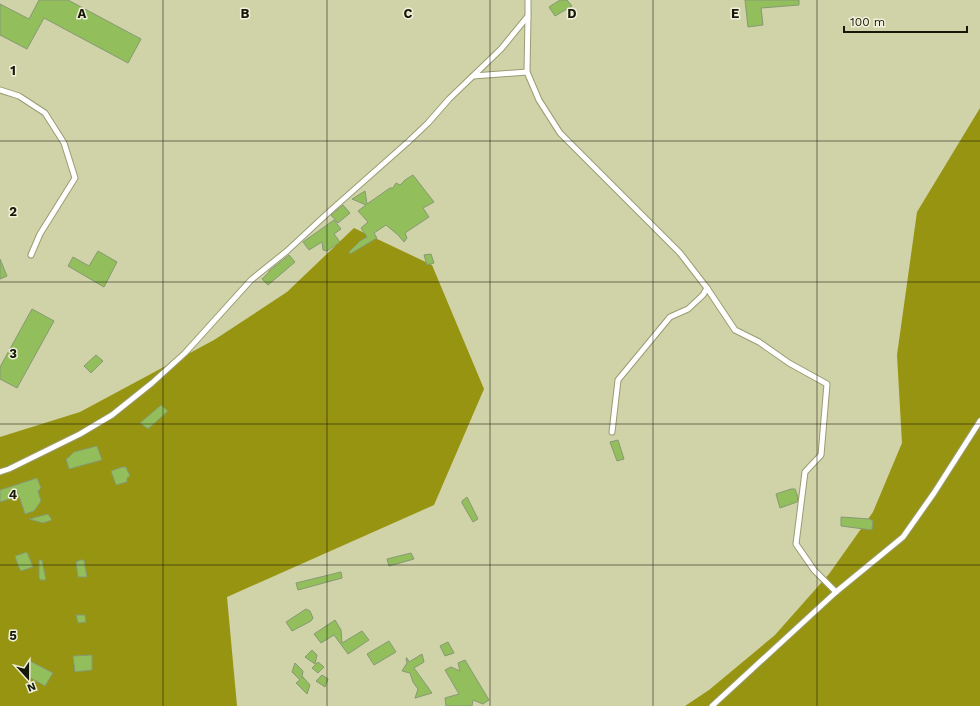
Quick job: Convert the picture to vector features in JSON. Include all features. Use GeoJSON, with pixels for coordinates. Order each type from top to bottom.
{"type":"FeatureCollection","features":[{"type":"Feature","properties":{"kind":"lane"},"geometry":{"type":"LineString","coordinates":[[528,0],[527,72],[539,100],[560,133],[680,253],[707,288],[735,330],[759,342],[789,363],[827,384],[821,455],[805,472],[796,544],[814,570],[836,592]]}},
{"type":"Feature","properties":{"kind":"lane"},"geometry":{"type":"LineString","coordinates":[[0,472],[9,469],[86,430],[112,415],[152,382],[185,353],[251,280],[287,251],[428,123],[449,99],[501,49],[528,16]]}},
{"type":"Feature","properties":{"kind":"lane"},"geometry":{"type":"LineString","coordinates":[[473,76],[527,72]]}},
{"type":"Feature","properties":{"kind":"lane"},"geometry":{"type":"LineString","coordinates":[[0,90],[19,96],[45,113],[64,142],[75,178],[40,234],[31,255]]}},
{"type":"Feature","properties":{"kind":"lane"},"geometry":{"type":"LineString","coordinates":[[612,432],[618,380],[670,317],[688,309],[703,295],[707,288]]}},
{"type":"Feature","properties":{"kind":"lane"},"geometry":{"type":"LineString","coordinates":[[712,706],[836,592],[904,536],[934,493],[980,421]]}},
{"type":"Feature","properties":{"kind":"shaded area"},"geometry":{"type":"Polygon","coordinates":[[[980,108],[980,706],[685,706],[709,690],[775,635],[829,574],[873,512],[902,443],[897,355],[917,212],[980,108]]]}},
{"type":"Feature","properties":{"kind":"shaded area"},"geometry":{"type":"Polygon","coordinates":[[[354,228],[432,265],[484,389],[434,505],[227,597],[237,706],[0,706],[0,437],[80,412],[214,340],[287,292],[354,228]]]}},
{"type":"Feature","properties":{"kind":"building"},"geometry":{"type":"Polygon","coordinates":[[[39,0],[68,0],[141,39],[128,63],[44,18],[27,49],[0,35],[0,4],[29,19],[39,0]]]}},
{"type":"Feature","properties":{"kind":"building"},"geometry":{"type":"Polygon","coordinates":[[[560,0],[567,0],[572,6],[555,16],[549,7],[560,0]]]}},
{"type":"Feature","properties":{"kind":"building"},"geometry":{"type":"Polygon","coordinates":[[[745,0],[799,0],[799,5],[761,8],[763,25],[748,27],[745,0]]]}},
{"type":"Feature","properties":{"kind":"building"},"geometry":{"type":"Polygon","coordinates":[[[413,175],[434,202],[423,208],[429,217],[405,233],[407,238],[404,242],[386,225],[374,233],[377,238],[350,254],[349,252],[360,241],[367,237],[361,228],[368,222],[358,211],[366,205],[352,199],[365,191],[367,204],[390,188],[393,188],[396,183],[400,185],[413,175]]]}},
{"type":"Feature","properties":{"kind":"building"},"geometry":{"type":"Polygon","coordinates":[[[343,205],[350,213],[338,223],[331,215],[343,205]]]}},
{"type":"Feature","properties":{"kind":"building"},"geometry":{"type":"Polygon","coordinates":[[[334,220],[341,229],[334,234],[340,242],[327,251],[323,250],[322,242],[309,250],[303,242],[334,220]]]}},
{"type":"Feature","properties":{"kind":"building"},"geometry":{"type":"Polygon","coordinates":[[[98,251],[117,262],[104,287],[68,266],[73,257],[89,266],[98,251]]]}},
{"type":"Feature","properties":{"kind":"building"},"geometry":{"type":"Polygon","coordinates":[[[431,254],[434,263],[427,265],[424,255],[431,254]]]}},
{"type":"Feature","properties":{"kind":"building"},"geometry":{"type":"Polygon","coordinates":[[[289,255],[295,262],[268,285],[262,279],[269,271],[289,255]]]}},
{"type":"Feature","properties":{"kind":"building"},"geometry":{"type":"Polygon","coordinates":[[[0,259],[7,276],[0,279],[0,259]]]}},
{"type":"Feature","properties":{"kind":"building"},"geometry":{"type":"Polygon","coordinates":[[[32,309],[54,321],[17,388],[0,379],[0,367],[32,309]]]}},
{"type":"Feature","properties":{"kind":"building"},"geometry":{"type":"Polygon","coordinates":[[[96,355],[103,361],[91,373],[84,366],[96,355]]]}},
{"type":"Feature","properties":{"kind":"building"},"geometry":{"type":"Polygon","coordinates":[[[161,405],[168,411],[148,429],[140,423],[161,405]]]}},
{"type":"Feature","properties":{"kind":"building"},"geometry":{"type":"Polygon","coordinates":[[[618,440],[624,459],[617,461],[610,442],[618,440]]]}},
{"type":"Feature","properties":{"kind":"building"},"geometry":{"type":"Polygon","coordinates":[[[97,446],[102,460],[69,469],[66,459],[74,452],[97,446]]]}},
{"type":"Feature","properties":{"kind":"building"},"geometry":{"type":"Polygon","coordinates":[[[126,467],[130,476],[127,478],[127,482],[116,485],[111,471],[126,467]]]}},
{"type":"Feature","properties":{"kind":"building"},"geometry":{"type":"Polygon","coordinates":[[[37,478],[41,488],[38,491],[41,501],[34,511],[25,514],[19,496],[0,502],[0,490],[37,478]]]}},
{"type":"Feature","properties":{"kind":"building"},"geometry":{"type":"Polygon","coordinates":[[[795,489],[798,497],[797,502],[780,508],[776,494],[795,489]]]}},
{"type":"Feature","properties":{"kind":"building"},"geometry":{"type":"Polygon","coordinates":[[[467,497],[478,519],[473,522],[462,503],[462,501],[467,497]]]}},
{"type":"Feature","properties":{"kind":"building"},"geometry":{"type":"Polygon","coordinates":[[[48,514],[52,520],[43,523],[29,519],[48,514]]]}},
{"type":"Feature","properties":{"kind":"building"},"geometry":{"type":"Polygon","coordinates":[[[841,517],[870,519],[873,521],[872,530],[841,526],[841,517]]]}},
{"type":"Feature","properties":{"kind":"building"},"geometry":{"type":"Polygon","coordinates":[[[27,552],[33,567],[21,571],[15,556],[27,552]]]}},
{"type":"Feature","properties":{"kind":"building"},"geometry":{"type":"Polygon","coordinates":[[[411,553],[414,559],[389,566],[387,559],[411,553]]]}},
{"type":"Feature","properties":{"kind":"building"},"geometry":{"type":"Polygon","coordinates":[[[39,560],[42,560],[46,580],[40,580],[39,560]]]}},
{"type":"Feature","properties":{"kind":"building"},"geometry":{"type":"Polygon","coordinates":[[[84,560],[87,577],[78,577],[76,562],[84,560]]]}},
{"type":"Feature","properties":{"kind":"building"},"geometry":{"type":"Polygon","coordinates":[[[341,572],[342,578],[298,590],[296,583],[341,572]]]}},
{"type":"Feature","properties":{"kind":"building"},"geometry":{"type":"Polygon","coordinates":[[[306,609],[310,611],[313,618],[311,621],[292,631],[286,622],[306,609]]]}},
{"type":"Feature","properties":{"kind":"building"},"geometry":{"type":"Polygon","coordinates":[[[76,615],[85,615],[86,622],[78,623],[76,615]]]}},
{"type":"Feature","properties":{"kind":"building"},"geometry":{"type":"Polygon","coordinates":[[[335,620],[341,630],[342,643],[362,631],[369,640],[348,654],[334,635],[321,643],[314,634],[335,620]]]}},
{"type":"Feature","properties":{"kind":"building"},"geometry":{"type":"Polygon","coordinates":[[[389,641],[396,652],[374,665],[367,654],[389,641]]]}},
{"type":"Feature","properties":{"kind":"building"},"geometry":{"type":"Polygon","coordinates":[[[448,642],[454,653],[445,656],[440,646],[448,642]]]}},
{"type":"Feature","properties":{"kind":"building"},"geometry":{"type":"Polygon","coordinates":[[[312,650],[317,655],[315,664],[305,657],[312,650]]]}},
{"type":"Feature","properties":{"kind":"building"},"geometry":{"type":"Polygon","coordinates":[[[422,654],[424,662],[414,668],[432,693],[415,698],[418,689],[413,682],[410,673],[402,671],[407,663],[406,658],[409,662],[422,654]]]}},
{"type":"Feature","properties":{"kind":"building"},"geometry":{"type":"Polygon","coordinates":[[[92,655],[92,670],[75,672],[73,656],[92,655]]]}},
{"type":"Feature","properties":{"kind":"building"},"geometry":{"type":"Polygon","coordinates":[[[28,660],[53,673],[45,686],[20,672],[28,660]]]}},
{"type":"Feature","properties":{"kind":"building"},"geometry":{"type":"Polygon","coordinates":[[[465,660],[489,700],[483,704],[473,700],[472,706],[446,706],[445,698],[459,694],[445,670],[451,667],[460,671],[458,663],[465,660]]]}},
{"type":"Feature","properties":{"kind":"building"},"geometry":{"type":"Polygon","coordinates":[[[318,662],[324,667],[318,673],[312,668],[318,662]]]}},
{"type":"Feature","properties":{"kind":"building"},"geometry":{"type":"Polygon","coordinates":[[[295,663],[303,671],[302,678],[303,677],[310,685],[307,694],[296,683],[300,680],[292,672],[295,663]]]}},
{"type":"Feature","properties":{"kind":"building"},"geometry":{"type":"Polygon","coordinates":[[[322,675],[328,679],[325,687],[316,681],[322,675]]]}}]}
